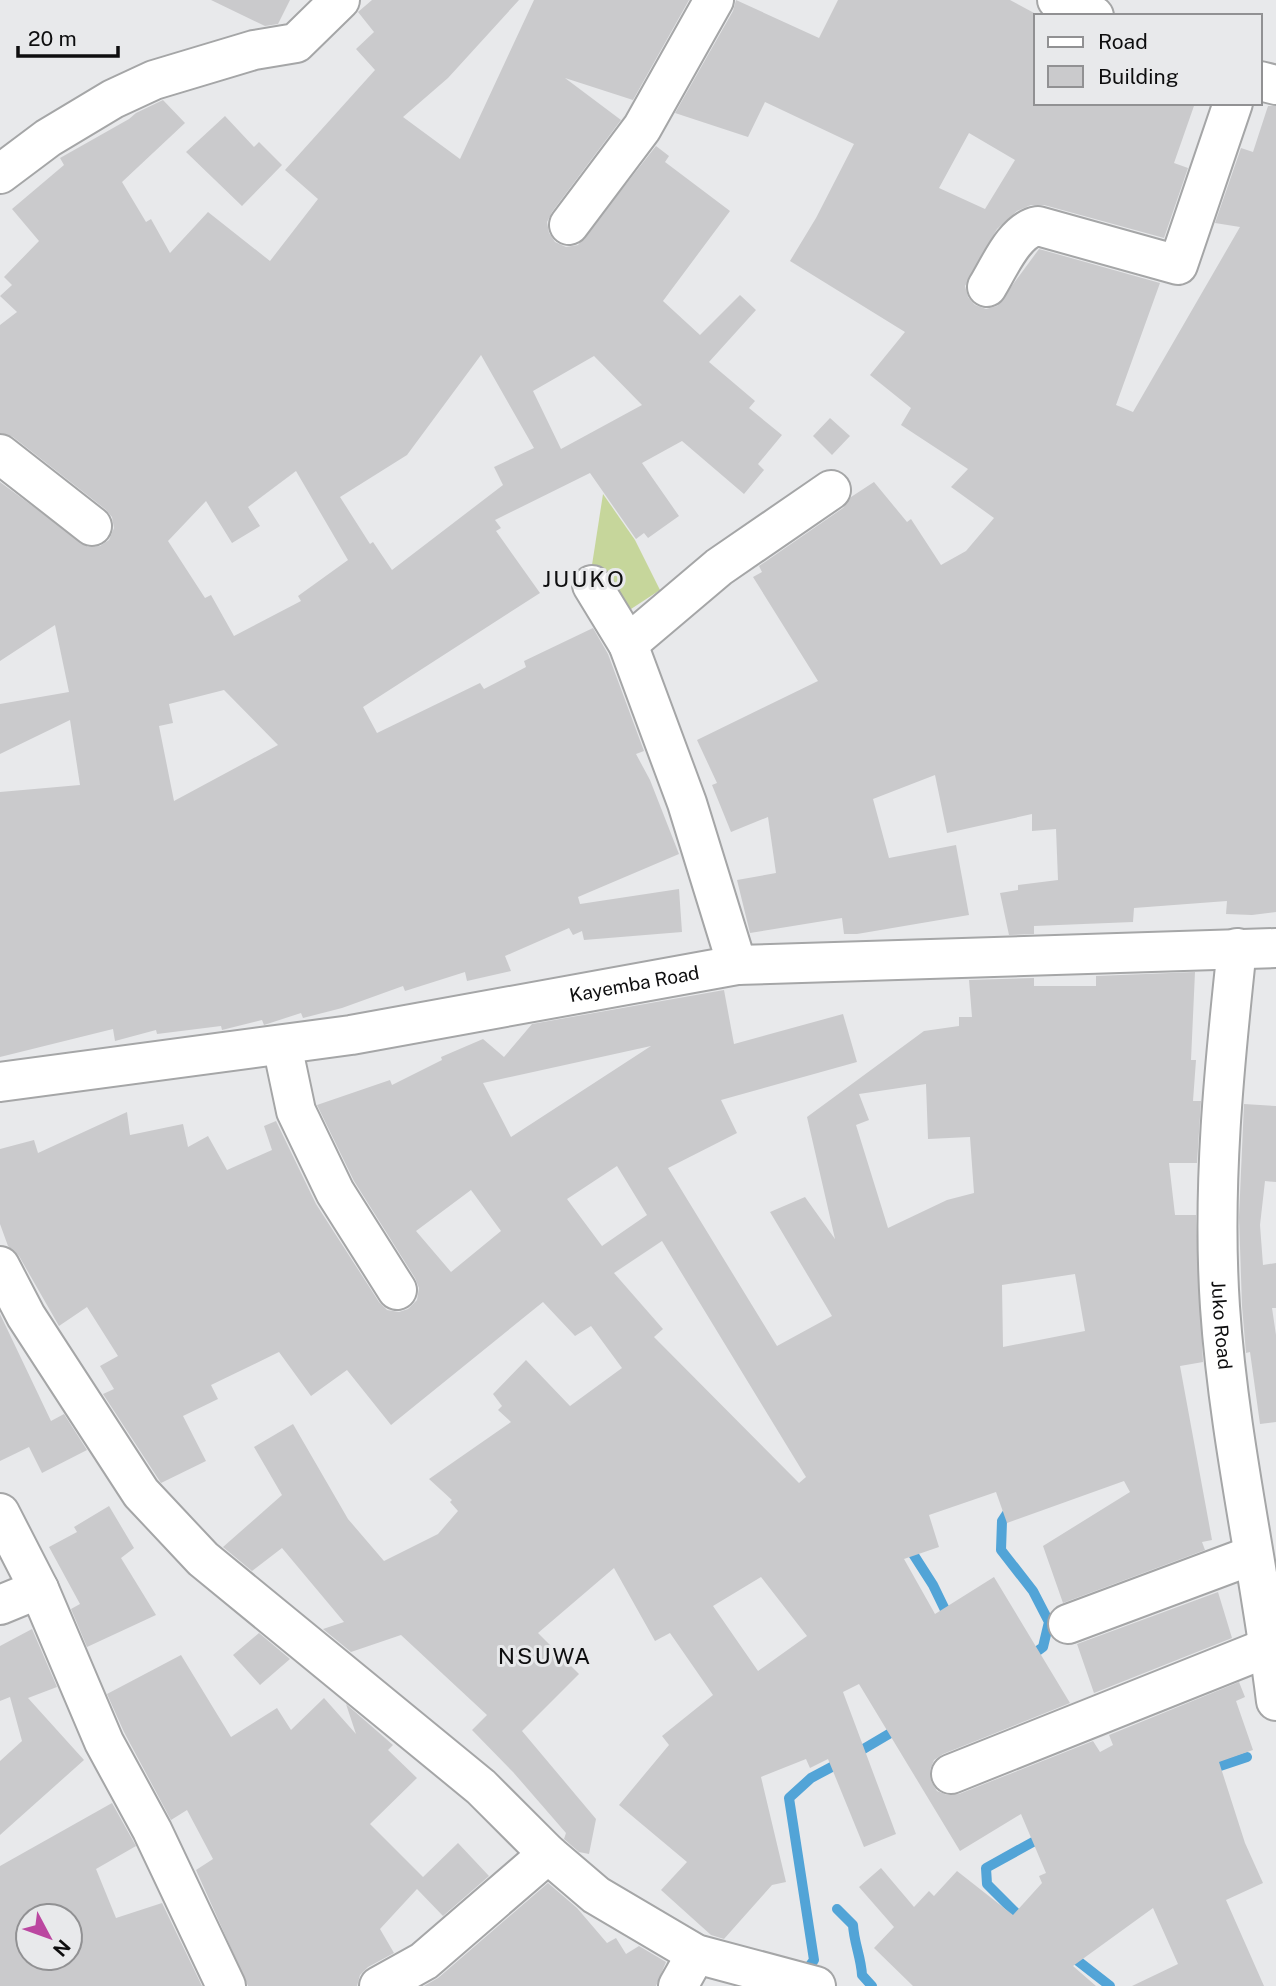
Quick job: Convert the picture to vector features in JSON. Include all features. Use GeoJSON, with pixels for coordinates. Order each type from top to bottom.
{"type":"FeatureCollection","features":[{"type":"Feature","properties":{"kind":"street"},"geometry":{"type":"LineString","coordinates":[[0,174],[48,138],[113,99],[154,80],[254,50],[296,43],[340,0]]}},
{"type":"Feature","properties":{"kind":"street"},"geometry":{"type":"LineString","coordinates":[[569,225],[642,128],[715,0]]}},
{"type":"Feature","properties":{"kind":"street"},"geometry":{"type":"LineString","coordinates":[[1057,0],[1089,14]]}},
{"type":"Feature","properties":{"kind":"street"},"geometry":{"type":"LineString","coordinates":[[987,287],[1012,246],[1028,228],[1038,226],[1178,265],[1232,105]]}},
{"type":"Feature","properties":{"kind":"street"},"geometry":{"type":"LineString","coordinates":[[0,454],[92,526]]}},
{"type":"Feature","properties":{"kind":"street"},"geometry":{"type":"LineString","coordinates":[[628,644],[719,567],[831,490]]}},
{"type":"Feature","properties":{"kind":"street"},"geometry":{"type":"LineString","coordinates":[[592,585],[628,644],[687,803],[737,965]]}},
{"type":"Feature","properties":{"kind":"street","name":"Juko Road"},"geometry":{"type":"LineString","coordinates":[[1237,948],[1221,1115],[1216,1206],[1220,1308],[1231,1412],[1276,1701]]}},
{"type":"Feature","properties":{"kind":"street","name":"Kayemba Road"},"geometry":{"type":"LineString","coordinates":[[0,1082],[351,1035],[737,965],[1276,948]]}},
{"type":"Feature","properties":{"kind":"street"},"geometry":{"type":"LineString","coordinates":[[282,1045],[296,1111],[335,1192],[397,1290]]}},
{"type":"Feature","properties":{"kind":"street"},"geometry":{"type":"LineString","coordinates":[[0,1266],[26,1316],[141,1493],[203,1559],[481,1787],[548,1854],[687,1970],[816,1986]]}},
{"type":"Feature","properties":{"kind":"street"},"geometry":{"type":"LineString","coordinates":[[0,1513],[39,1589],[104,1742],[152,1830],[226,1986]]}},
{"type":"Feature","properties":{"kind":"street"},"geometry":{"type":"LineString","coordinates":[[1068,1625],[1253,1555]]}},
{"type":"Feature","properties":{"kind":"street"},"geometry":{"type":"LineString","coordinates":[[0,1605],[39,1589]]}},
{"type":"Feature","properties":{"kind":"street"},"geometry":{"type":"LineString","coordinates":[[951,1774],[1269,1647]]}},
{"type":"Feature","properties":{"kind":"street"},"geometry":{"type":"LineString","coordinates":[[379,1986],[424,1961],[548,1854]]}},
{"type":"Feature","properties":{"kind":"green space"},"geometry":{"type":"Polygon","coordinates":[[[603,494],[635,540],[660,590],[631,609],[592,565],[603,494]]]}},
{"type":"Feature","properties":{"kind":"building"},"geometry":{"type":"Polygon","coordinates":[[[211,0],[290,0],[278,24],[265,26],[211,0]]]}},
{"type":"Feature","properties":{"kind":"building"},"geometry":{"type":"Polygon","coordinates":[[[372,0],[519,0],[448,78],[403,117],[460,159],[534,0],[689,0],[633,100],[565,78],[621,120],[552,212],[547,222],[549,233],[555,242],[566,247],[578,245],[656,146],[669,156],[665,162],[730,211],[663,301],[700,335],[740,295],[756,310],[709,362],[755,401],[749,408],[782,435],[758,464],[764,470],[744,494],[682,441],[642,463],[679,516],[648,538],[644,533],[636,539],[590,473],[495,520],[501,528],[496,531],[540,593],[363,707],[377,733],[480,683],[484,689],[526,667],[524,661],[593,628],[608,654],[644,751],[636,754],[650,780],[679,854],[578,897],[580,904],[679,889],[682,932],[584,940],[582,931],[573,935],[569,928],[505,956],[511,971],[467,981],[465,972],[405,991],[403,986],[342,1008],[303,1018],[301,1013],[264,1025],[262,1020],[222,1030],[221,1026],[157,1034],[156,1030],[115,1041],[113,1029],[0,1057],[0,792],[80,785],[70,720],[0,754],[0,704],[69,692],[55,625],[0,661],[0,482],[88,547],[100,546],[109,540],[114,528],[112,517],[105,509],[13,437],[0,433],[0,325],[17,312],[0,296],[12,285],[4,277],[39,241],[12,209],[64,165],[60,158],[163,100],[185,123],[122,182],[146,222],[151,219],[170,253],[208,212],[270,261],[318,199],[285,170],[375,70],[356,49],[374,32],[358,12],[372,0]],[[481,355],[407,455],[340,497],[370,544],[373,542],[392,570],[503,485],[494,467],[534,448],[481,355]],[[594,356],[533,391],[561,449],[642,405],[594,356]],[[296,471],[248,507],[260,526],[232,543],[206,501],[168,541],[205,598],[211,595],[234,636],[301,601],[298,596],[348,560],[296,471]],[[224,690],[169,704],[173,723],[159,726],[174,801],[278,745],[224,690]]]}},
{"type":"Feature","properties":{"kind":"building"},"geometry":{"type":"Polygon","coordinates":[[[736,0],[819,38],[838,0],[1010,0],[1036,14],[1034,105],[1194,105],[1174,163],[1188,168],[1164,238],[1044,205],[1031,205],[1017,211],[997,229],[965,286],[968,297],[975,305],[986,309],[997,306],[1039,249],[1160,283],[1116,405],[1133,412],[1240,227],[1215,223],[1241,148],[1253,152],[1268,106],[1276,106],[1276,912],[1226,914],[1227,901],[1134,908],[1133,922],[1034,926],[1034,934],[1009,935],[1000,893],[1018,890],[1018,885],[1058,880],[1056,829],[1032,831],[1032,814],[947,833],[935,775],[873,799],[889,858],[956,845],[969,915],[857,934],[844,934],[842,918],[750,933],[737,880],[776,873],[768,817],[731,832],[712,785],[717,783],[697,740],[818,681],[753,577],[762,572],[759,566],[843,508],[851,497],[874,482],[907,522],[911,519],[941,565],[966,551],[994,518],[951,487],[968,469],[901,425],[911,408],[870,375],[905,332],[790,261],[816,218],[854,144],[765,102],[748,137],[675,113],[733,11],[736,0]],[[969,133],[939,188],[985,209],[1015,160],[969,133]]]}},
{"type":"Feature","properties":{"kind":"building"},"geometry":{"type":"Polygon","coordinates":[[[225,116],[254,147],[259,142],[282,165],[242,206],[186,152],[225,116]]]}},
{"type":"Feature","properties":{"kind":"building"},"geometry":{"type":"Polygon","coordinates":[[[830,418],[850,436],[832,455],[813,436],[830,418]]]}},
{"type":"Feature","properties":{"kind":"building"},"geometry":{"type":"Polygon","coordinates":[[[1195,972],[1191,1060],[1196,1060],[1193,1101],[1201,1101],[1197,1163],[1169,1163],[1175,1215],[1196,1215],[1203,1362],[1180,1366],[1212,1540],[1202,1542],[1205,1550],[1063,1603],[1043,1546],[1130,1492],[1124,1481],[1007,1523],[996,1492],[929,1515],[939,1547],[904,1559],[935,1614],[994,1577],[1070,1703],[943,1754],[934,1760],[930,1770],[931,1781],[937,1791],[947,1795],[959,1794],[1093,1741],[1100,1752],[1113,1745],[1109,1735],[1239,1682],[1245,1697],[1236,1701],[1253,1750],[1219,1762],[1245,1843],[1263,1883],[1226,1900],[1264,1986],[1132,1986],[1178,1964],[1153,1908],[1073,1966],[1096,1986],[913,1986],[874,1948],[894,1927],[859,1887],[881,1868],[914,1907],[929,1891],[934,1896],[957,1871],[1013,1915],[1042,1883],[1039,1876],[1046,1873],[1021,1814],[960,1851],[859,1684],[843,1692],[896,1834],[864,1847],[828,1759],[810,1768],[806,1759],[761,1777],[786,1882],[772,1885],[724,1939],[711,1935],[661,1890],[687,1862],[619,1805],[669,1745],[662,1736],[713,1695],[670,1633],[655,1641],[614,1568],[538,1633],[579,1674],[522,1731],[596,1819],[589,1854],[579,1852],[564,1839],[566,1833],[472,1730],[487,1715],[401,1635],[351,1652],[323,1629],[344,1622],[282,1548],[252,1571],[223,1547],[282,1495],[254,1447],[293,1424],[348,1519],[384,1561],[438,1534],[458,1511],[450,1502],[452,1500],[429,1479],[511,1422],[498,1410],[502,1406],[493,1394],[526,1360],[570,1406],[622,1368],[591,1326],[575,1336],[543,1302],[391,1425],[347,1370],[311,1396],[279,1352],[211,1385],[218,1399],[183,1416],[206,1461],[161,1483],[103,1394],[114,1389],[100,1366],[118,1356],[87,1307],[59,1326],[19,1256],[8,1246],[0,1224],[0,1149],[34,1140],[38,1153],[127,1112],[130,1135],[183,1124],[188,1147],[208,1136],[227,1170],[272,1150],[264,1126],[276,1121],[316,1204],[379,1302],[387,1310],[399,1312],[408,1309],[417,1300],[419,1288],[354,1181],[317,1105],[390,1080],[392,1085],[442,1060],[441,1057],[483,1039],[504,1057],[532,1024],[724,990],[734,1044],[843,1014],[857,1062],[721,1100],[737,1133],[668,1168],[777,1346],[832,1316],[770,1212],[805,1197],[835,1239],[807,1117],[924,1031],[959,1026],[959,1017],[972,1017],[969,980],[1034,978],[1034,986],[1096,986],[1096,976],[1195,972]],[[651,1046],[483,1083],[511,1137],[651,1046]],[[926,1084],[859,1094],[869,1120],[856,1125],[888,1228],[947,1200],[974,1193],[970,1137],[928,1139],[926,1084]],[[617,1166],[567,1199],[602,1246],[647,1215],[617,1166]],[[471,1190],[416,1231],[451,1272],[501,1231],[471,1190]],[[662,1241],[614,1273],[663,1329],[654,1337],[799,1483],[806,1477],[662,1241]],[[1075,1274],[1002,1285],[1003,1347],[1085,1331],[1075,1274]],[[761,1577],[713,1606],[758,1671],[807,1636],[761,1577]]]}},
{"type":"Feature","properties":{"kind":"building"},"geometry":{"type":"Polygon","coordinates":[[[1244,1104],[1276,1106],[1276,1182],[1265,1181],[1260,1225],[1263,1265],[1276,1263],[1276,1308],[1272,1308],[1276,1335],[1276,1422],[1260,1424],[1250,1352],[1246,1353],[1242,1306],[1239,1217],[1244,1104]]]}},
{"type":"Feature","properties":{"kind":"building"},"geometry":{"type":"Polygon","coordinates":[[[0,1314],[51,1421],[64,1414],[87,1450],[42,1473],[29,1447],[0,1461],[0,1314]]]}},
{"type":"Feature","properties":{"kind":"building"},"geometry":{"type":"Polygon","coordinates":[[[109,1506],[134,1548],[121,1558],[156,1615],[87,1647],[71,1609],[80,1604],[49,1547],[77,1532],[74,1527],[109,1506]]]}},
{"type":"Feature","properties":{"kind":"building"},"geometry":{"type":"Polygon","coordinates":[[[1218,1592],[1232,1638],[1094,1693],[1077,1644],[1218,1592]]]}},
{"type":"Feature","properties":{"kind":"building"},"geometry":{"type":"Polygon","coordinates":[[[32,1629],[57,1687],[28,1698],[84,1760],[0,1835],[0,1761],[22,1741],[10,1697],[0,1701],[0,1646],[32,1629]]]}},
{"type":"Feature","properties":{"kind":"building"},"geometry":{"type":"Polygon","coordinates":[[[259,1633],[290,1659],[260,1685],[233,1655],[259,1633]]]}},
{"type":"Feature","properties":{"kind":"building"},"geometry":{"type":"Polygon","coordinates":[[[181,1655],[231,1737],[277,1708],[291,1730],[324,1698],[356,1734],[346,1704],[393,1745],[388,1750],[417,1778],[370,1824],[423,1877],[458,1843],[489,1876],[443,1916],[417,1889],[380,1929],[394,1953],[368,1967],[360,1975],[357,1986],[248,1986],[196,1870],[213,1859],[187,1810],[171,1820],[107,1694],[181,1655]]]}},
{"type":"Feature","properties":{"kind":"building"},"geometry":{"type":"Polygon","coordinates":[[[112,1803],[136,1846],[96,1869],[116,1918],[162,1903],[202,1986],[0,1986],[0,1866],[112,1803]]]}},
{"type":"Feature","properties":{"kind":"building"},"geometry":{"type":"Polygon","coordinates":[[[548,1883],[577,1908],[607,1943],[616,1938],[626,1954],[639,1946],[666,1962],[656,1986],[424,1986],[438,1978],[548,1883]]]}},
{"type":"Feature","properties":{"kind":"waterway"},"geometry":{"type":"LineString","coordinates":[[1012,1506],[1002,1521],[1001,1550],[1033,1591],[1049,1622],[1043,1647],[1028,1658]]}},
{"type":"Feature","properties":{"kind":"waterway"},"geometry":{"type":"LineString","coordinates":[[908,1546],[933,1585],[949,1618]]}},
{"type":"Feature","properties":{"kind":"waterway"},"geometry":{"type":"LineString","coordinates":[[855,1754],[899,1728]]}},
{"type":"Feature","properties":{"kind":"waterway"},"geometry":{"type":"LineString","coordinates":[[1208,1770],[1247,1757]]}},
{"type":"Feature","properties":{"kind":"waterway"},"geometry":{"type":"LineString","coordinates":[[805,1972],[814,1960],[789,1798],[811,1778],[841,1762]]}},
{"type":"Feature","properties":{"kind":"waterway"},"geometry":{"type":"LineString","coordinates":[[1023,1920],[987,1884],[986,1868],[1042,1837]]}},
{"type":"Feature","properties":{"kind":"waterway"},"geometry":{"type":"LineString","coordinates":[[837,1909],[853,1925],[862,1975],[872,1986]]}},
{"type":"Feature","properties":{"kind":"waterway"},"geometry":{"type":"LineString","coordinates":[[1069,1954],[1110,1986]]}},
{"type":"Feature","properties":{"kind":"district","name":"JUUKO"},"geometry":{"type":"Point","coordinates":[584,578]}},
{"type":"Feature","properties":{"kind":"district","name":"NSUWA"},"geometry":{"type":"Point","coordinates":[545,1655]}}]}
